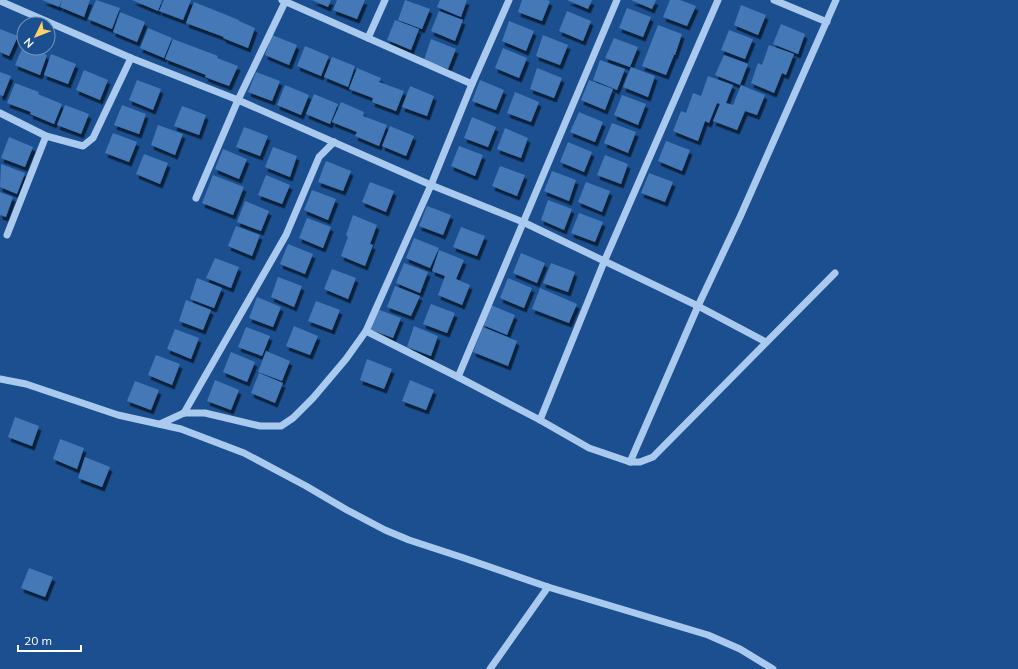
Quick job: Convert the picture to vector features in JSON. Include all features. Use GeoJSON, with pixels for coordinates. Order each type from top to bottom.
{"type":"FeatureCollection","features":[{"type":"Feature","properties":{"kind":"street"},"geometry":{"type":"LineString","coordinates":[[368,38],[385,0]]}},
{"type":"Feature","properties":{"kind":"street"},"geometry":{"type":"LineString","coordinates":[[160,424],[184,413],[205,413],[260,426],[281,426],[293,418],[313,398],[346,358],[366,331],[431,185],[472,84],[509,0]]}},
{"type":"Feature","properties":{"kind":"street"},"geometry":{"type":"LineString","coordinates":[[458,377],[522,222],[617,0]]}},
{"type":"Feature","properties":{"kind":"street"},"geometry":{"type":"LineString","coordinates":[[540,420],[604,262],[718,0]]}},
{"type":"Feature","properties":{"kind":"street"},"geometry":{"type":"LineString","coordinates":[[774,0],[827,22]]}},
{"type":"Feature","properties":{"kind":"street"},"geometry":{"type":"LineString","coordinates":[[630,462],[698,306],[740,217],[836,0]]}},
{"type":"Feature","properties":{"kind":"street"},"geometry":{"type":"LineString","coordinates":[[0,1],[132,58],[238,100],[431,185],[522,222],[698,306],[766,342]]}},
{"type":"Feature","properties":{"kind":"street"},"geometry":{"type":"LineString","coordinates":[[196,198],[238,100],[284,1],[472,84]]}},
{"type":"Feature","properties":{"kind":"street"},"geometry":{"type":"LineString","coordinates":[[0,113],[46,136],[83,146],[93,138],[132,58]]}},
{"type":"Feature","properties":{"kind":"street"},"geometry":{"type":"LineString","coordinates":[[7,235],[46,136]]}},
{"type":"Feature","properties":{"kind":"street"},"geometry":{"type":"LineString","coordinates":[[184,413],[286,235],[319,157],[334,142]]}},
{"type":"Feature","properties":{"kind":"street"},"geometry":{"type":"LineString","coordinates":[[366,331],[540,420],[589,448],[630,462],[640,462],[653,457],[835,273]]}},
{"type":"Feature","properties":{"kind":"street"},"geometry":{"type":"LineString","coordinates":[[0,379],[26,384],[118,415],[182,429],[244,453],[347,510],[385,530],[409,540],[548,588],[708,635],[740,649],[773,669]]}},
{"type":"Feature","properties":{"kind":"street"},"geometry":{"type":"LineString","coordinates":[[490,669],[548,588]]}},
{"type":"Feature","properties":{"kind":"building"},"geometry":{"type":"Polygon","coordinates":[[[42,0],[62,0],[59,7],[42,0]]]}},
{"type":"Feature","properties":{"kind":"building"},"geometry":{"type":"Polygon","coordinates":[[[62,0],[90,0],[84,17],[60,7],[62,0]]]}},
{"type":"Feature","properties":{"kind":"building"},"geometry":{"type":"Polygon","coordinates":[[[96,0],[120,8],[112,29],[88,19],[96,0]]]}},
{"type":"Feature","properties":{"kind":"building"},"geometry":{"type":"Polygon","coordinates":[[[132,0],[162,0],[158,11],[132,0]]]}},
{"type":"Feature","properties":{"kind":"building"},"geometry":{"type":"Polygon","coordinates":[[[164,0],[191,0],[183,20],[159,11],[164,0]]]}},
{"type":"Feature","properties":{"kind":"building"},"geometry":{"type":"Polygon","coordinates":[[[312,0],[331,0],[328,7],[312,0]]]}},
{"type":"Feature","properties":{"kind":"building"},"geometry":{"type":"Polygon","coordinates":[[[337,0],[365,0],[357,19],[333,10],[337,0]]]}},
{"type":"Feature","properties":{"kind":"building"},"geometry":{"type":"Polygon","coordinates":[[[405,0],[430,9],[422,29],[398,20],[405,0]]]}},
{"type":"Feature","properties":{"kind":"building"},"geometry":{"type":"Polygon","coordinates":[[[440,0],[467,0],[461,17],[437,7],[440,0]]]}},
{"type":"Feature","properties":{"kind":"building"},"geometry":{"type":"Polygon","coordinates":[[[522,0],[550,1],[542,21],[518,12],[522,0]]]}},
{"type":"Feature","properties":{"kind":"building"},"geometry":{"type":"Polygon","coordinates":[[[567,0],[592,0],[588,9],[567,0]]]}},
{"type":"Feature","properties":{"kind":"building"},"geometry":{"type":"Polygon","coordinates":[[[631,0],[656,0],[652,9],[631,0]]]}},
{"type":"Feature","properties":{"kind":"building"},"geometry":{"type":"Polygon","coordinates":[[[670,0],[680,0],[696,6],[687,26],[663,17],[670,0]]]}},
{"type":"Feature","properties":{"kind":"building"},"geometry":{"type":"Polygon","coordinates":[[[194,2],[255,28],[248,48],[223,38],[224,37],[186,23],[194,2]]]}},
{"type":"Feature","properties":{"kind":"building"},"geometry":{"type":"Polygon","coordinates":[[[741,5],[766,15],[758,35],[734,25],[741,5]]]}},
{"type":"Feature","properties":{"kind":"building"},"geometry":{"type":"Polygon","coordinates":[[[627,8],[651,17],[643,37],[619,28],[627,8]]]}},
{"type":"Feature","properties":{"kind":"building"},"geometry":{"type":"Polygon","coordinates":[[[439,11],[463,20],[455,41],[431,31],[439,11]]]}},
{"type":"Feature","properties":{"kind":"building"},"geometry":{"type":"Polygon","coordinates":[[[567,11],[591,21],[583,41],[559,31],[567,11]]]}},
{"type":"Feature","properties":{"kind":"building"},"geometry":{"type":"Polygon","coordinates":[[[120,12],[145,22],[137,42],[113,32],[120,12]]]}},
{"type":"Feature","properties":{"kind":"building"},"geometry":{"type":"Polygon","coordinates":[[[395,20],[419,29],[411,50],[387,40],[395,20]]]}},
{"type":"Feature","properties":{"kind":"building"},"geometry":{"type":"Polygon","coordinates":[[[509,21],[534,31],[526,51],[502,41],[509,21]]]}},
{"type":"Feature","properties":{"kind":"building"},"geometry":{"type":"Polygon","coordinates":[[[781,24],[805,34],[798,54],[773,44],[781,24]]]}},
{"type":"Feature","properties":{"kind":"building"},"geometry":{"type":"Polygon","coordinates":[[[658,25],[682,34],[675,55],[668,53],[674,55],[666,75],[642,66],[658,25]]]}},
{"type":"Feature","properties":{"kind":"building"},"geometry":{"type":"Polygon","coordinates":[[[148,28],[172,38],[164,58],[140,48],[148,28]]]}},
{"type":"Feature","properties":{"kind":"building"},"geometry":{"type":"Polygon","coordinates":[[[0,29],[16,35],[16,40],[9,56],[0,52],[0,29]]]}},
{"type":"Feature","properties":{"kind":"building"},"geometry":{"type":"Polygon","coordinates":[[[729,30],[753,39],[745,59],[721,50],[729,30]]]}},
{"type":"Feature","properties":{"kind":"building"},"geometry":{"type":"Polygon","coordinates":[[[272,35],[297,45],[289,65],[265,55],[272,35]]]}},
{"type":"Feature","properties":{"kind":"building"},"geometry":{"type":"Polygon","coordinates":[[[543,35],[568,45],[560,65],[536,56],[543,35]]]}},
{"type":"Feature","properties":{"kind":"building"},"geometry":{"type":"Polygon","coordinates":[[[614,38],[638,47],[630,67],[605,58],[614,38]]]}},
{"type":"Feature","properties":{"kind":"building"},"geometry":{"type":"Polygon","coordinates":[[[173,39],[218,56],[217,58],[238,66],[229,86],[165,59],[173,39]]]}},
{"type":"Feature","properties":{"kind":"building"},"geometry":{"type":"Polygon","coordinates":[[[431,39],[456,49],[448,69],[424,60],[431,39]]]}},
{"type":"Feature","properties":{"kind":"building"},"geometry":{"type":"Polygon","coordinates":[[[769,45],[794,54],[786,75],[782,73],[774,93],[751,83],[758,63],[762,65],[769,45]]]}},
{"type":"Feature","properties":{"kind":"building"},"geometry":{"type":"Polygon","coordinates":[[[305,46],[329,56],[321,76],[297,66],[305,46]]]}},
{"type":"Feature","properties":{"kind":"building"},"geometry":{"type":"Polygon","coordinates":[[[503,48],[527,58],[519,78],[495,68],[503,48]]]}},
{"type":"Feature","properties":{"kind":"building"},"geometry":{"type":"Polygon","coordinates":[[[724,55],[748,64],[740,85],[715,75],[724,55]]]}},
{"type":"Feature","properties":{"kind":"building"},"geometry":{"type":"Polygon","coordinates":[[[19,56],[47,56],[40,75],[15,65],[19,56]]]}},
{"type":"Feature","properties":{"kind":"building"},"geometry":{"type":"Polygon","coordinates":[[[50,56],[56,56],[76,64],[68,84],[44,75],[50,56]]]}},
{"type":"Feature","properties":{"kind":"building"},"geometry":{"type":"Polygon","coordinates":[[[332,57],[355,66],[348,87],[324,77],[332,57]]]}},
{"type":"Feature","properties":{"kind":"building"},"geometry":{"type":"Polygon","coordinates":[[[600,60],[625,69],[617,90],[593,80],[600,60]]]}},
{"type":"Feature","properties":{"kind":"building"},"geometry":{"type":"Polygon","coordinates":[[[631,67],[655,76],[648,97],[623,87],[631,67]]]}},
{"type":"Feature","properties":{"kind":"building"},"geometry":{"type":"Polygon","coordinates":[[[357,68],[381,78],[379,82],[404,91],[396,111],[372,102],[373,98],[349,89],[357,68]]]}},
{"type":"Feature","properties":{"kind":"building"},"geometry":{"type":"Polygon","coordinates":[[[537,68],[562,78],[554,98],[530,89],[537,68]]]}},
{"type":"Feature","properties":{"kind":"building"},"geometry":{"type":"Polygon","coordinates":[[[84,70],[108,80],[100,100],[76,90],[84,70]]]}},
{"type":"Feature","properties":{"kind":"building"},"geometry":{"type":"Polygon","coordinates":[[[0,72],[11,76],[3,96],[0,95],[0,72]]]}},
{"type":"Feature","properties":{"kind":"building"},"geometry":{"type":"Polygon","coordinates":[[[256,72],[280,81],[272,101],[248,92],[256,72]]]}},
{"type":"Feature","properties":{"kind":"building"},"geometry":{"type":"Polygon","coordinates":[[[708,76],[733,85],[726,103],[733,105],[741,85],[765,95],[757,115],[745,111],[737,130],[713,121],[720,104],[717,103],[709,123],[705,121],[698,141],[673,131],[681,111],[686,113],[693,93],[701,96],[708,76]]]}},
{"type":"Feature","properties":{"kind":"building"},"geometry":{"type":"Polygon","coordinates":[[[137,80],[161,89],[153,110],[129,100],[137,80]]]}},
{"type":"Feature","properties":{"kind":"building"},"geometry":{"type":"Polygon","coordinates":[[[480,80],[504,90],[496,110],[472,101],[480,80]]]}},
{"type":"Feature","properties":{"kind":"building"},"geometry":{"type":"Polygon","coordinates":[[[589,80],[613,89],[605,110],[581,100],[589,80]]]}},
{"type":"Feature","properties":{"kind":"building"},"geometry":{"type":"Polygon","coordinates":[[[15,83],[39,92],[38,94],[62,104],[54,124],[30,114],[31,112],[7,103],[15,83]]]}},
{"type":"Feature","properties":{"kind":"building"},"geometry":{"type":"Polygon","coordinates":[[[285,85],[309,95],[301,115],[277,105],[285,85]]]}},
{"type":"Feature","properties":{"kind":"building"},"geometry":{"type":"Polygon","coordinates":[[[410,86],[434,96],[427,116],[402,107],[410,86]]]}},
{"type":"Feature","properties":{"kind":"building"},"geometry":{"type":"Polygon","coordinates":[[[515,92],[539,102],[531,122],[507,113],[515,92]]]}},
{"type":"Feature","properties":{"kind":"building"},"geometry":{"type":"Polygon","coordinates":[[[314,94],[338,104],[330,124],[306,114],[314,94]]]}},
{"type":"Feature","properties":{"kind":"building"},"geometry":{"type":"Polygon","coordinates":[[[622,95],[646,104],[638,125],[614,115],[622,95]]]}},
{"type":"Feature","properties":{"kind":"building"},"geometry":{"type":"Polygon","coordinates":[[[341,102],[364,112],[363,116],[387,125],[379,146],[355,136],[357,132],[332,122],[341,102]]]}},
{"type":"Feature","properties":{"kind":"building"},"geometry":{"type":"Polygon","coordinates":[[[65,105],[89,114],[81,134],[57,125],[65,105]]]}},
{"type":"Feature","properties":{"kind":"building"},"geometry":{"type":"Polygon","coordinates":[[[122,105],[146,114],[139,134],[114,125],[122,105]]]}},
{"type":"Feature","properties":{"kind":"building"},"geometry":{"type":"Polygon","coordinates":[[[182,106],[206,115],[199,135],[174,126],[182,106]]]}},
{"type":"Feature","properties":{"kind":"building"},"geometry":{"type":"Polygon","coordinates":[[[579,112],[603,122],[595,142],[570,132],[579,112]]]}},
{"type":"Feature","properties":{"kind":"building"},"geometry":{"type":"Polygon","coordinates":[[[472,117],[496,127],[488,147],[464,138],[472,117]]]}},
{"type":"Feature","properties":{"kind":"building"},"geometry":{"type":"Polygon","coordinates":[[[612,123],[636,132],[628,153],[604,143],[612,123]]]}},
{"type":"Feature","properties":{"kind":"building"},"geometry":{"type":"Polygon","coordinates":[[[158,125],[183,134],[175,155],[151,145],[158,125]]]}},
{"type":"Feature","properties":{"kind":"building"},"geometry":{"type":"Polygon","coordinates":[[[390,126],[414,136],[406,156],[382,146],[390,126]]]}},
{"type":"Feature","properties":{"kind":"building"},"geometry":{"type":"Polygon","coordinates":[[[244,127],[268,136],[260,156],[236,147],[244,127]]]}},
{"type":"Feature","properties":{"kind":"building"},"geometry":{"type":"Polygon","coordinates":[[[505,128],[528,138],[521,158],[497,149],[505,128]]]}},
{"type":"Feature","properties":{"kind":"building"},"geometry":{"type":"Polygon","coordinates":[[[113,133],[137,142],[129,162],[105,153],[113,133]]]}},
{"type":"Feature","properties":{"kind":"building"},"geometry":{"type":"Polygon","coordinates":[[[9,137],[33,147],[25,167],[1,158],[9,137]]]}},
{"type":"Feature","properties":{"kind":"building"},"geometry":{"type":"Polygon","coordinates":[[[666,141],[690,150],[682,171],[658,161],[666,141]]]}},
{"type":"Feature","properties":{"kind":"building"},"geometry":{"type":"Polygon","coordinates":[[[568,142],[592,152],[584,172],[560,162],[568,142]]]}},
{"type":"Feature","properties":{"kind":"building"},"geometry":{"type":"Polygon","coordinates":[[[459,146],[483,155],[475,176],[451,166],[459,146]]]}},
{"type":"Feature","properties":{"kind":"building"},"geometry":{"type":"Polygon","coordinates":[[[273,147],[297,156],[290,177],[265,167],[273,147]]]}},
{"type":"Feature","properties":{"kind":"building"},"geometry":{"type":"Polygon","coordinates":[[[223,149],[247,159],[239,179],[215,169],[223,149]]]}},
{"type":"Feature","properties":{"kind":"building"},"geometry":{"type":"Polygon","coordinates":[[[144,154],[168,163],[160,184],[136,174],[144,154]]]}},
{"type":"Feature","properties":{"kind":"building"},"geometry":{"type":"Polygon","coordinates":[[[605,155],[628,164],[621,184],[597,175],[605,155]]]}},
{"type":"Feature","properties":{"kind":"building"},"geometry":{"type":"Polygon","coordinates":[[[326,161],[351,171],[343,191],[318,182],[326,161]]]}},
{"type":"Feature","properties":{"kind":"building"},"geometry":{"type":"Polygon","coordinates":[[[1,164],[25,173],[17,194],[0,187],[1,164]]]}},
{"type":"Feature","properties":{"kind":"building"},"geometry":{"type":"Polygon","coordinates":[[[500,166],[525,175],[517,196],[492,186],[500,166]]]}},
{"type":"Feature","properties":{"kind":"building"},"geometry":{"type":"Polygon","coordinates":[[[552,171],[576,180],[569,201],[544,191],[552,171]]]}},
{"type":"Feature","properties":{"kind":"building"},"geometry":{"type":"Polygon","coordinates":[[[649,173],[673,182],[665,202],[641,193],[649,173]]]}},
{"type":"Feature","properties":{"kind":"building"},"geometry":{"type":"Polygon","coordinates":[[[213,175],[244,187],[233,215],[202,203],[213,175]]]}},
{"type":"Feature","properties":{"kind":"building"},"geometry":{"type":"Polygon","coordinates":[[[266,175],[290,185],[282,204],[258,195],[266,175]]]}},
{"type":"Feature","properties":{"kind":"building"},"geometry":{"type":"Polygon","coordinates":[[[370,182],[394,191],[386,212],[362,202],[370,182]]]}},
{"type":"Feature","properties":{"kind":"building"},"geometry":{"type":"Polygon","coordinates":[[[586,182],[610,191],[602,212],[578,202],[586,182]]]}},
{"type":"Feature","properties":{"kind":"building"},"geometry":{"type":"Polygon","coordinates":[[[312,190],[336,199],[328,220],[304,210],[312,190]]]}},
{"type":"Feature","properties":{"kind":"building"},"geometry":{"type":"Polygon","coordinates":[[[0,192],[13,197],[6,217],[0,215],[0,192]]]}},
{"type":"Feature","properties":{"kind":"building"},"geometry":{"type":"Polygon","coordinates":[[[548,200],[572,209],[564,230],[541,220],[548,200]]]}},
{"type":"Feature","properties":{"kind":"building"},"geometry":{"type":"Polygon","coordinates":[[[245,201],[269,211],[261,231],[237,222],[245,201]]]}},
{"type":"Feature","properties":{"kind":"building"},"geometry":{"type":"Polygon","coordinates":[[[427,206],[451,215],[443,235],[419,226],[427,206]]]}},
{"type":"Feature","properties":{"kind":"building"},"geometry":{"type":"Polygon","coordinates":[[[579,213],[603,222],[595,242],[571,233],[579,213]]]}},
{"type":"Feature","properties":{"kind":"building"},"geometry":{"type":"Polygon","coordinates":[[[353,215],[377,225],[370,244],[373,245],[365,266],[341,256],[348,237],[346,235],[353,215]]]}},
{"type":"Feature","properties":{"kind":"building"},"geometry":{"type":"Polygon","coordinates":[[[307,218],[331,227],[323,248],[299,238],[307,218]]]}},
{"type":"Feature","properties":{"kind":"building"},"geometry":{"type":"Polygon","coordinates":[[[236,226],[260,235],[252,256],[228,246],[236,226]]]}},
{"type":"Feature","properties":{"kind":"building"},"geometry":{"type":"Polygon","coordinates":[[[461,227],[485,236],[477,256],[453,247],[461,227]]]}},
{"type":"Feature","properties":{"kind":"building"},"geometry":{"type":"Polygon","coordinates":[[[414,238],[439,248],[430,268],[406,258],[414,238]]]}},
{"type":"Feature","properties":{"kind":"building"},"geometry":{"type":"Polygon","coordinates":[[[288,244],[313,254],[305,274],[280,264],[288,244]]]}},
{"type":"Feature","properties":{"kind":"building"},"geometry":{"type":"Polygon","coordinates":[[[439,250],[464,260],[456,279],[470,285],[462,305],[438,295],[445,276],[432,271],[439,250]]]}},
{"type":"Feature","properties":{"kind":"building"},"geometry":{"type":"Polygon","coordinates":[[[521,253],[545,263],[537,283],[513,273],[521,253]]]}},
{"type":"Feature","properties":{"kind":"building"},"geometry":{"type":"Polygon","coordinates":[[[215,258],[239,267],[231,288],[206,278],[215,258]]]}},
{"type":"Feature","properties":{"kind":"building"},"geometry":{"type":"Polygon","coordinates":[[[404,263],[428,272],[420,293],[396,283],[404,263]]]}},
{"type":"Feature","properties":{"kind":"building"},"geometry":{"type":"Polygon","coordinates":[[[551,263],[575,272],[568,292],[543,283],[551,263]]]}},
{"type":"Feature","properties":{"kind":"building"},"geometry":{"type":"Polygon","coordinates":[[[332,269],[356,278],[348,299],[324,289],[332,269]]]}},
{"type":"Feature","properties":{"kind":"building"},"geometry":{"type":"Polygon","coordinates":[[[278,277],[302,286],[294,307],[271,297],[278,277]]]}},
{"type":"Feature","properties":{"kind":"building"},"geometry":{"type":"Polygon","coordinates":[[[197,278],[222,288],[214,308],[190,299],[197,278]]]}},
{"type":"Feature","properties":{"kind":"building"},"geometry":{"type":"Polygon","coordinates":[[[508,278],[532,288],[524,308],[500,298],[508,278]]]}},
{"type":"Feature","properties":{"kind":"building"},"geometry":{"type":"Polygon","coordinates":[[[395,286],[420,296],[411,316],[387,307],[395,286]]]}},
{"type":"Feature","properties":{"kind":"building"},"geometry":{"type":"Polygon","coordinates":[[[540,288],[577,304],[569,323],[532,309],[540,288]]]}},
{"type":"Feature","properties":{"kind":"building"},"geometry":{"type":"Polygon","coordinates":[[[257,297],[281,307],[273,327],[249,318],[257,297]]]}},
{"type":"Feature","properties":{"kind":"building"},"geometry":{"type":"Polygon","coordinates":[[[186,300],[211,310],[203,330],[179,321],[186,300]]]}},
{"type":"Feature","properties":{"kind":"building"},"geometry":{"type":"Polygon","coordinates":[[[316,301],[340,310],[332,330],[308,321],[316,301]]]}},
{"type":"Feature","properties":{"kind":"building"},"geometry":{"type":"Polygon","coordinates":[[[431,304],[455,313],[447,333],[423,324],[431,304]]]}},
{"type":"Feature","properties":{"kind":"building"},"geometry":{"type":"Polygon","coordinates":[[[491,305],[515,315],[507,335],[483,325],[491,305]]]}},
{"type":"Feature","properties":{"kind":"building"},"geometry":{"type":"Polygon","coordinates":[[[377,309],[401,318],[393,338],[369,329],[377,309]]]}},
{"type":"Feature","properties":{"kind":"building"},"geometry":{"type":"Polygon","coordinates":[[[294,326],[318,336],[310,355],[286,346],[294,326]]]}},
{"type":"Feature","properties":{"kind":"building"},"geometry":{"type":"Polygon","coordinates":[[[414,326],[438,336],[431,356],[407,347],[414,326]]]}},
{"type":"Feature","properties":{"kind":"building"},"geometry":{"type":"Polygon","coordinates":[[[246,327],[270,336],[262,356],[238,347],[246,327]]]}},
{"type":"Feature","properties":{"kind":"building"},"geometry":{"type":"Polygon","coordinates":[[[483,327],[517,341],[508,366],[473,352],[483,327]]]}},
{"type":"Feature","properties":{"kind":"building"},"geometry":{"type":"Polygon","coordinates":[[[175,329],[199,338],[191,359],[167,349],[175,329]]]}},
{"type":"Feature","properties":{"kind":"building"},"geometry":{"type":"Polygon","coordinates":[[[266,351],[290,361],[282,381],[258,372],[266,351]]]}},
{"type":"Feature","properties":{"kind":"building"},"geometry":{"type":"Polygon","coordinates":[[[231,352],[255,362],[247,382],[223,372],[231,352]]]}},
{"type":"Feature","properties":{"kind":"building"},"geometry":{"type":"Polygon","coordinates":[[[156,355],[180,364],[172,385],[148,375],[156,355]]]}},
{"type":"Feature","properties":{"kind":"building"},"geometry":{"type":"Polygon","coordinates":[[[367,359],[392,369],[384,389],[360,380],[367,359]]]}},
{"type":"Feature","properties":{"kind":"building"},"geometry":{"type":"Polygon","coordinates":[[[259,373],[283,383],[275,403],[251,393],[259,373]]]}},
{"type":"Feature","properties":{"kind":"building"},"geometry":{"type":"Polygon","coordinates":[[[215,380],[239,390],[231,410],[207,401],[215,380]]]}},
{"type":"Feature","properties":{"kind":"building"},"geometry":{"type":"Polygon","coordinates":[[[410,380],[434,390],[426,410],[402,401],[410,380]]]}},
{"type":"Feature","properties":{"kind":"building"},"geometry":{"type":"Polygon","coordinates":[[[135,381],[159,390],[151,410],[127,401],[135,381]]]}},
{"type":"Feature","properties":{"kind":"building"},"geometry":{"type":"Polygon","coordinates":[[[15,417],[39,426],[32,446],[8,437],[15,417]]]}},
{"type":"Feature","properties":{"kind":"building"},"geometry":{"type":"Polygon","coordinates":[[[60,439],[84,448],[77,469],[53,459],[60,439]]]}},
{"type":"Feature","properties":{"kind":"building"},"geometry":{"type":"Polygon","coordinates":[[[85,457],[110,467],[102,487],[78,478],[85,457]]]}},
{"type":"Feature","properties":{"kind":"building"},"geometry":{"type":"Polygon","coordinates":[[[29,568],[53,577],[45,597],[21,588],[29,568]]]}}]}
